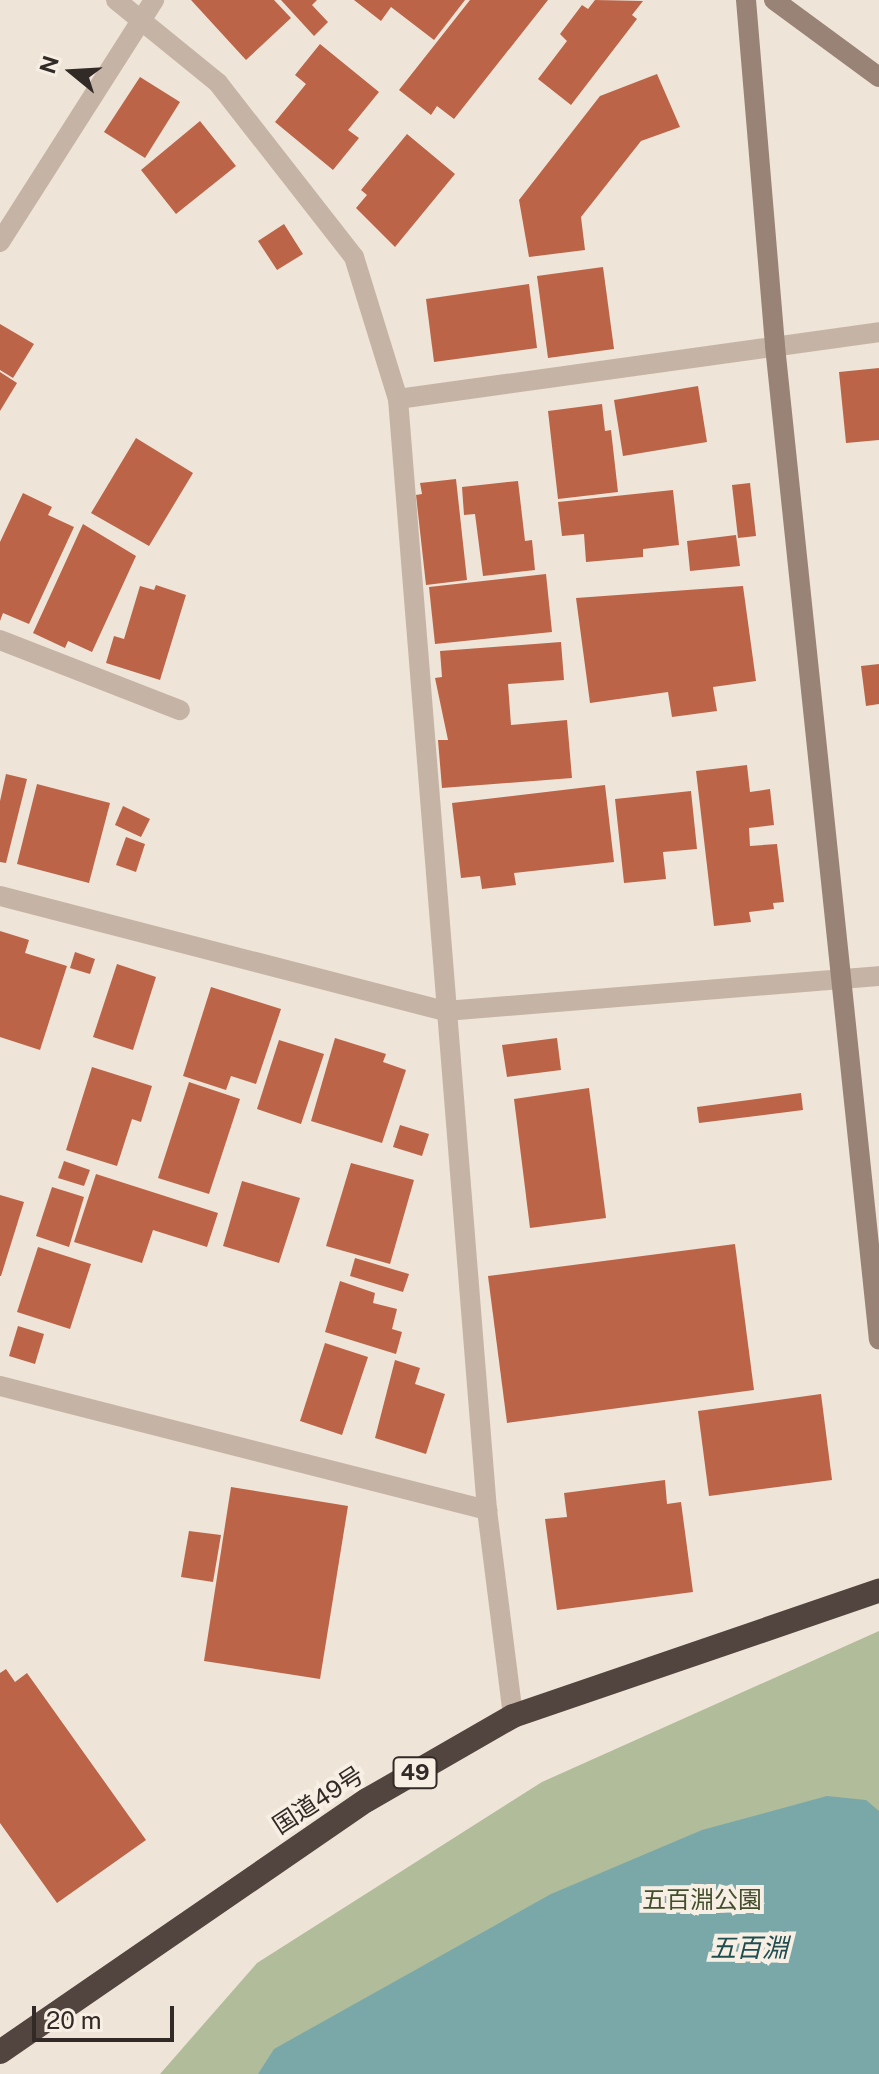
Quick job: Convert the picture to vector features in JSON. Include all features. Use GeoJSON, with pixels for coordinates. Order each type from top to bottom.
{"type":"FeatureCollection","features":[{"type":"Feature","properties":{"kind":"highway","name":"国道49号"},"geometry":{"type":"LineString","coordinates":[[0,2052],[367,1800],[513,1716],[879,1591]]}},
{"type":"Feature","properties":{"kind":"street"},"geometry":{"type":"LineString","coordinates":[[116,0],[218,83],[354,257],[398,399],[487,1510],[513,1716]]}},
{"type":"Feature","properties":{"kind":"street"},"geometry":{"type":"LineString","coordinates":[[0,242],[154,0]]}},
{"type":"Feature","properties":{"kind":"street"},"geometry":{"type":"LineString","coordinates":[[746,0],[775,346],[845,983],[879,1340]]}},
{"type":"Feature","properties":{"kind":"street"},"geometry":{"type":"LineString","coordinates":[[774,0],[879,77]]}},
{"type":"Feature","properties":{"kind":"street"},"geometry":{"type":"LineString","coordinates":[[398,399],[879,332]]}},
{"type":"Feature","properties":{"kind":"street"},"geometry":{"type":"LineString","coordinates":[[0,640],[180,710]]}},
{"type":"Feature","properties":{"kind":"street"},"geometry":{"type":"LineString","coordinates":[[0,896],[445,1011],[845,983],[879,976]]}},
{"type":"Feature","properties":{"kind":"street"},"geometry":{"type":"LineString","coordinates":[[0,1386],[487,1510]]}},
{"type":"Feature","properties":{"kind":"green space","name":"五百淵公園"},"geometry":{"type":"Polygon","coordinates":[[[879,1631],[879,2074],[160,2074],[257,1963],[542,1782],[879,1631]]]}},
{"type":"Feature","properties":{"kind":"water","name":"五百淵"},"geometry":{"type":"Polygon","coordinates":[[[827,1796],[866,1800],[879,1811],[879,2074],[258,2074],[274,2049],[551,1894],[702,1830],[827,1796]]]}},
{"type":"Feature","properties":{"kind":"building"},"geometry":{"type":"Polygon","coordinates":[[[191,0],[274,0],[291,18],[246,60],[191,0]]]}},
{"type":"Feature","properties":{"kind":"building"},"geometry":{"type":"Polygon","coordinates":[[[281,0],[317,0],[312,5],[328,22],[314,36],[281,0]]]}},
{"type":"Feature","properties":{"kind":"building"},"geometry":{"type":"Polygon","coordinates":[[[354,0],[465,0],[434,40],[391,7],[381,21],[354,0]]]}},
{"type":"Feature","properties":{"kind":"building"},"geometry":{"type":"Polygon","coordinates":[[[470,0],[548,0],[454,119],[437,106],[431,115],[399,90],[470,0]]]}},
{"type":"Feature","properties":{"kind":"building"},"geometry":{"type":"Polygon","coordinates":[[[595,0],[643,1],[632,15],[637,19],[571,105],[538,79],[567,41],[560,34],[582,5],[588,9],[595,0]]]}},
{"type":"Feature","properties":{"kind":"building"},"geometry":{"type":"Polygon","coordinates":[[[320,44],[379,92],[348,130],[359,138],[333,170],[275,122],[306,84],[295,75],[320,44]]]}},
{"type":"Feature","properties":{"kind":"building"},"geometry":{"type":"Polygon","coordinates":[[[657,74],[680,127],[641,141],[581,217],[585,250],[529,257],[519,200],[600,96],[657,74]]]}},
{"type":"Feature","properties":{"kind":"building"},"geometry":{"type":"Polygon","coordinates":[[[140,77],[180,102],[145,158],[104,132],[140,77]]]}},
{"type":"Feature","properties":{"kind":"building"},"geometry":{"type":"Polygon","coordinates":[[[200,121],[236,166],[176,214],[141,170],[200,121]]]}},
{"type":"Feature","properties":{"kind":"building"},"geometry":{"type":"Polygon","coordinates":[[[407,134],[455,174],[395,247],[356,208],[367,195],[361,190],[407,134]]]}},
{"type":"Feature","properties":{"kind":"building"},"geometry":{"type":"Polygon","coordinates":[[[284,224],[303,254],[277,270],[258,241],[284,224]]]}},
{"type":"Feature","properties":{"kind":"building"},"geometry":{"type":"Polygon","coordinates":[[[603,267],[614,349],[548,358],[537,276],[603,267]]]}},
{"type":"Feature","properties":{"kind":"building"},"geometry":{"type":"Polygon","coordinates":[[[529,284],[537,348],[434,362],[426,299],[529,284]]]}},
{"type":"Feature","properties":{"kind":"building"},"geometry":{"type":"Polygon","coordinates":[[[0,324],[34,344],[13,378],[0,370],[0,324]]]}},
{"type":"Feature","properties":{"kind":"building"},"geometry":{"type":"Polygon","coordinates":[[[879,368],[879,440],[846,443],[839,372],[879,368]]]}},
{"type":"Feature","properties":{"kind":"building"},"geometry":{"type":"Polygon","coordinates":[[[0,372],[17,383],[0,411],[0,372]]]}},
{"type":"Feature","properties":{"kind":"building"},"geometry":{"type":"Polygon","coordinates":[[[698,386],[707,442],[623,456],[614,400],[698,386]]]}},
{"type":"Feature","properties":{"kind":"building"},"geometry":{"type":"Polygon","coordinates":[[[602,404],[605,431],[611,430],[618,492],[558,499],[548,411],[602,404]]]}},
{"type":"Feature","properties":{"kind":"building"},"geometry":{"type":"Polygon","coordinates":[[[136,438],[193,473],[149,546],[91,513],[136,438]]]}},
{"type":"Feature","properties":{"kind":"building"},"geometry":{"type":"Polygon","coordinates":[[[456,479],[467,580],[426,585],[416,495],[422,494],[420,483],[456,479]]]}},
{"type":"Feature","properties":{"kind":"building"},"geometry":{"type":"Polygon","coordinates":[[[518,481],[525,541],[532,540],[535,570],[483,576],[475,514],[464,515],[462,487],[518,481]]]}},
{"type":"Feature","properties":{"kind":"building"},"geometry":{"type":"Polygon","coordinates":[[[750,483],[756,536],[738,538],[732,485],[750,483]]]}},
{"type":"Feature","properties":{"kind":"building"},"geometry":{"type":"Polygon","coordinates":[[[673,490],[679,545],[643,549],[643,557],[586,562],[584,534],[562,536],[558,502],[673,490]]]}},
{"type":"Feature","properties":{"kind":"building"},"geometry":{"type":"Polygon","coordinates":[[[23,493],[52,507],[48,515],[74,527],[29,624],[3,613],[0,621],[0,542],[23,493]]]}},
{"type":"Feature","properties":{"kind":"building"},"geometry":{"type":"Polygon","coordinates":[[[83,524],[136,556],[92,652],[68,641],[65,648],[33,633],[83,524]]]}},
{"type":"Feature","properties":{"kind":"building"},"geometry":{"type":"Polygon","coordinates":[[[736,535],[740,566],[690,571],[687,541],[736,535]]]}},
{"type":"Feature","properties":{"kind":"building"},"geometry":{"type":"Polygon","coordinates":[[[546,574],[552,632],[435,644],[429,587],[546,574]]]}},
{"type":"Feature","properties":{"kind":"building"},"geometry":{"type":"Polygon","coordinates":[[[156,585],[186,595],[160,680],[106,663],[114,636],[124,639],[140,586],[154,590],[156,585]]]}},
{"type":"Feature","properties":{"kind":"building"},"geometry":{"type":"Polygon","coordinates":[[[743,586],[756,681],[713,687],[717,711],[672,717],[668,692],[590,703],[576,598],[743,586]]]}},
{"type":"Feature","properties":{"kind":"building"},"geometry":{"type":"Polygon","coordinates":[[[561,642],[564,680],[508,684],[511,725],[567,720],[572,778],[442,788],[438,740],[448,740],[435,678],[442,677],[440,651],[561,642]]]}},
{"type":"Feature","properties":{"kind":"building"},"geometry":{"type":"Polygon","coordinates":[[[879,664],[879,704],[866,706],[861,666],[879,664]]]}},
{"type":"Feature","properties":{"kind":"building"},"geometry":{"type":"Polygon","coordinates":[[[747,765],[750,792],[770,789],[774,825],[749,828],[750,846],[777,844],[784,902],[773,903],[774,909],[749,912],[751,922],[714,926],[696,771],[747,765]]]}},
{"type":"Feature","properties":{"kind":"building"},"geometry":{"type":"Polygon","coordinates":[[[6,774],[27,779],[6,863],[0,862],[0,801],[6,774]]]}},
{"type":"Feature","properties":{"kind":"building"},"geometry":{"type":"Polygon","coordinates":[[[37,784],[110,803],[89,883],[17,864],[37,784]]]}},
{"type":"Feature","properties":{"kind":"building"},"geometry":{"type":"Polygon","coordinates":[[[605,785],[614,862],[514,873],[516,885],[482,889],[480,876],[461,878],[452,803],[605,785]]]}},
{"type":"Feature","properties":{"kind":"building"},"geometry":{"type":"Polygon","coordinates":[[[691,791],[697,849],[663,852],[666,879],[624,883],[615,799],[691,791]]]}},
{"type":"Feature","properties":{"kind":"building"},"geometry":{"type":"Polygon","coordinates":[[[123,806],[150,819],[141,837],[115,825],[123,806]]]}},
{"type":"Feature","properties":{"kind":"building"},"geometry":{"type":"Polygon","coordinates":[[[126,837],[145,844],[136,872],[116,865],[126,837]]]}},
{"type":"Feature","properties":{"kind":"building"},"geometry":{"type":"Polygon","coordinates":[[[0,931],[29,940],[25,953],[67,966],[40,1050],[0,1037],[0,931]]]}},
{"type":"Feature","properties":{"kind":"building"},"geometry":{"type":"Polygon","coordinates":[[[75,952],[95,959],[90,974],[70,968],[75,952]]]}},
{"type":"Feature","properties":{"kind":"building"},"geometry":{"type":"Polygon","coordinates":[[[117,964],[156,977],[133,1050],[93,1037],[117,964]]]}},
{"type":"Feature","properties":{"kind":"building"},"geometry":{"type":"Polygon","coordinates":[[[211,987],[281,1009],[256,1084],[231,1076],[226,1090],[183,1076],[211,987]]]}},
{"type":"Feature","properties":{"kind":"building"},"geometry":{"type":"Polygon","coordinates":[[[335,1038],[386,1054],[383,1062],[406,1070],[382,1143],[311,1121],[335,1038]]]}},
{"type":"Feature","properties":{"kind":"building"},"geometry":{"type":"Polygon","coordinates":[[[557,1038],[561,1070],[507,1077],[502,1045],[557,1038]]]}},
{"type":"Feature","properties":{"kind":"building"},"geometry":{"type":"Polygon","coordinates":[[[279,1040],[324,1054],[301,1124],[257,1109],[279,1040]]]}},
{"type":"Feature","properties":{"kind":"building"},"geometry":{"type":"Polygon","coordinates":[[[92,1067],[152,1086],[141,1122],[132,1119],[117,1166],[66,1150],[92,1067]]]}},
{"type":"Feature","properties":{"kind":"building"},"geometry":{"type":"Polygon","coordinates":[[[189,1082],[240,1099],[209,1194],[158,1178],[189,1082]]]}},
{"type":"Feature","properties":{"kind":"building"},"geometry":{"type":"Polygon","coordinates":[[[589,1088],[606,1218],[530,1228],[514,1099],[589,1088]]]}},
{"type":"Feature","properties":{"kind":"building"},"geometry":{"type":"Polygon","coordinates":[[[801,1093],[803,1110],[699,1123],[697,1107],[801,1093]]]}},
{"type":"Feature","properties":{"kind":"building"},"geometry":{"type":"Polygon","coordinates":[[[400,1125],[429,1134],[422,1156],[393,1147],[400,1125]]]}},
{"type":"Feature","properties":{"kind":"building"},"geometry":{"type":"Polygon","coordinates":[[[64,1161],[90,1170],[84,1186],[58,1178],[64,1161]]]}},
{"type":"Feature","properties":{"kind":"building"},"geometry":{"type":"Polygon","coordinates":[[[351,1163],[414,1180],[390,1264],[326,1246],[351,1163]]]}},
{"type":"Feature","properties":{"kind":"building"},"geometry":{"type":"Polygon","coordinates":[[[96,1174],[218,1213],[207,1247],[153,1230],[142,1263],[74,1242],[96,1174]]]}},
{"type":"Feature","properties":{"kind":"building"},"geometry":{"type":"Polygon","coordinates":[[[242,1181],[300,1198],[279,1263],[223,1246],[242,1181]]]}},
{"type":"Feature","properties":{"kind":"building"},"geometry":{"type":"Polygon","coordinates":[[[52,1187],[84,1197],[69,1247],[36,1236],[52,1187]]]}},
{"type":"Feature","properties":{"kind":"building"},"geometry":{"type":"Polygon","coordinates":[[[0,1195],[24,1202],[1,1276],[0,1276],[0,1195]]]}},
{"type":"Feature","properties":{"kind":"building"},"geometry":{"type":"Polygon","coordinates":[[[735,1244],[754,1390],[507,1423],[488,1276],[735,1244]]]}},
{"type":"Feature","properties":{"kind":"building"},"geometry":{"type":"Polygon","coordinates":[[[38,1247],[91,1264],[70,1329],[17,1312],[38,1247]]]}},
{"type":"Feature","properties":{"kind":"building"},"geometry":{"type":"Polygon","coordinates":[[[355,1258],[409,1274],[403,1292],[350,1276],[355,1258]]]}},
{"type":"Feature","properties":{"kind":"building"},"geometry":{"type":"Polygon","coordinates":[[[340,1281],[375,1293],[373,1303],[397,1309],[392,1329],[402,1332],[396,1354],[325,1332],[340,1281]]]}},
{"type":"Feature","properties":{"kind":"building"},"geometry":{"type":"Polygon","coordinates":[[[18,1326],[44,1334],[35,1364],[9,1356],[18,1326]]]}},
{"type":"Feature","properties":{"kind":"building"},"geometry":{"type":"Polygon","coordinates":[[[325,1343],[368,1357],[342,1435],[300,1421],[325,1343]]]}},
{"type":"Feature","properties":{"kind":"building"},"geometry":{"type":"Polygon","coordinates":[[[395,1360],[420,1368],[415,1384],[445,1394],[426,1454],[375,1438],[395,1360]]]}},
{"type":"Feature","properties":{"kind":"building"},"geometry":{"type":"Polygon","coordinates":[[[821,1394],[832,1480],[709,1496],[698,1411],[821,1394]]]}},
{"type":"Feature","properties":{"kind":"building"},"geometry":{"type":"Polygon","coordinates":[[[665,1480],[667,1504],[681,1502],[693,1592],[557,1610],[545,1519],[567,1517],[564,1493],[665,1480]]]}},
{"type":"Feature","properties":{"kind":"building"},"geometry":{"type":"Polygon","coordinates":[[[231,1487],[348,1506],[320,1679],[204,1661],[231,1487]]]}},
{"type":"Feature","properties":{"kind":"building"},"geometry":{"type":"Polygon","coordinates":[[[189,1531],[221,1535],[213,1582],[181,1577],[189,1531]]]}},
{"type":"Feature","properties":{"kind":"building"},"geometry":{"type":"Polygon","coordinates":[[[6,1669],[15,1682],[27,1673],[146,1840],[57,1903],[0,1823],[0,1673],[6,1669]]]}}]}
